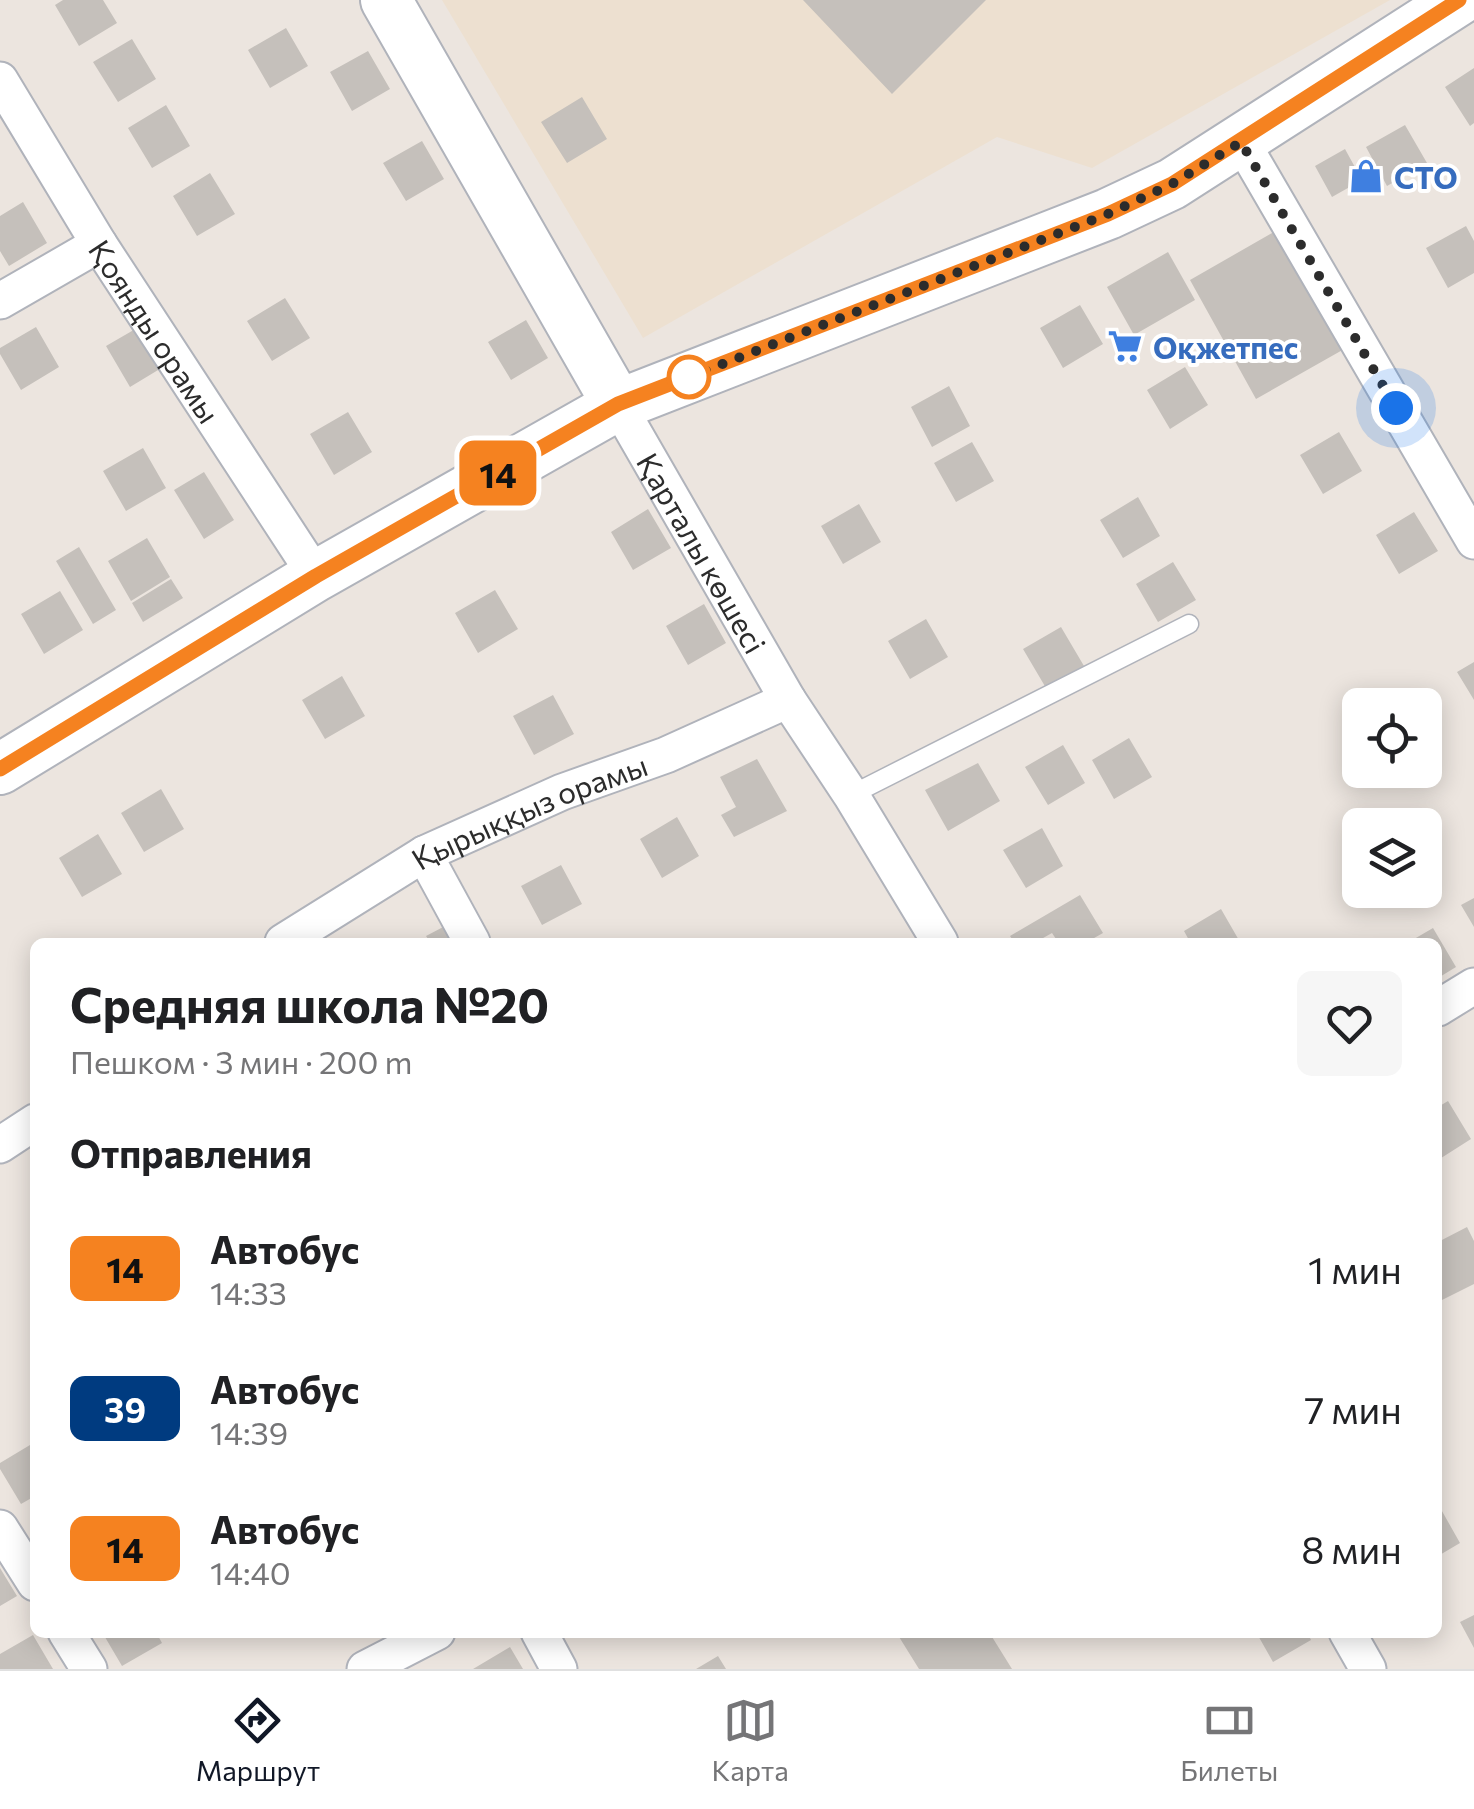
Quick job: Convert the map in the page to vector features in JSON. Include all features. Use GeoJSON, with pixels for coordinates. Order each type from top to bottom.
{"type":"FeatureCollection","features":[{"type":"Feature","properties":{"kind":"street","name":"Қарталы көшесі"},"geometry":{"type":"LineString","coordinates":[[386,0],[788,700],[938,938]]}},
{"type":"Feature","properties":{"kind":"street"},"geometry":{"type":"LineString","coordinates":[[0,769],[316,576],[618,404],[1108,214],[1172,184],[1459,0]]}},
{"type":"Feature","properties":{"kind":"street","name":"Қоянды орамы"},"geometry":{"type":"LineString","coordinates":[[0,80],[99,244],[316,576]]}},
{"type":"Feature","properties":{"kind":"street"},"geometry":{"type":"LineString","coordinates":[[1241,142],[1474,541]]}},
{"type":"Feature","properties":{"kind":"street"},"geometry":{"type":"LineString","coordinates":[[0,301],[99,244]]}},
{"type":"Feature","properties":{"kind":"street","name":"Қырыққыз орамы"},"geometry":{"type":"LineString","coordinates":[[289,938],[424,854],[562,792],[666,755],[788,700]]}},
{"type":"Feature","properties":{"kind":"street"},"geometry":{"type":"LineString","coordinates":[[424,854],[470,938]]}},
{"type":"Feature","properties":{"kind":"street"},"geometry":{"type":"LineString","coordinates":[[1442,1006],[1474,986]]}},
{"type":"Feature","properties":{"kind":"street"},"geometry":{"type":"LineString","coordinates":[[0,1145],[30,1125]]}},
{"type":"Feature","properties":{"kind":"street"},"geometry":{"type":"LineString","coordinates":[[0,1528],[30,1575]]}},
{"type":"Feature","properties":{"kind":"street"},"geometry":{"type":"LineString","coordinates":[[70,1638],[89,1669]]}},
{"type":"Feature","properties":{"kind":"street"},"geometry":{"type":"LineString","coordinates":[[365,1669],[424,1638]]}},
{"type":"Feature","properties":{"kind":"street"},"geometry":{"type":"LineString","coordinates":[[542,1638],[559,1669]]}},
{"type":"Feature","properties":{"kind":"street"},"geometry":{"type":"LineString","coordinates":[[1350,1638],[1368,1669]]}},
{"type":"Feature","properties":{"kind":"lane"},"geometry":{"type":"LineString","coordinates":[[851,795],[1189,624]]}},
{"type":"Feature","properties":{"kind":"shaded area"},"geometry":{"type":"Polygon","coordinates":[[[442,0],[1390,0],[1092,168],[997,137],[643,338],[442,0]]]}},
{"type":"Feature","properties":{"kind":"building"},"geometry":{"type":"Polygon","coordinates":[[[63,0],[103,0],[117,23],[79,46],[55,5],[63,0]]]}},
{"type":"Feature","properties":{"kind":"building"},"geometry":{"type":"Polygon","coordinates":[[[803,0],[986,0],[892,94],[803,0]]]}},
{"type":"Feature","properties":{"kind":"building"},"geometry":{"type":"Polygon","coordinates":[[[286,28],[308,66],[270,88],[248,50],[286,28]]]}},
{"type":"Feature","properties":{"kind":"building"},"geometry":{"type":"Polygon","coordinates":[[[132,39],[156,79],[118,102],[93,62],[132,39]]]}},
{"type":"Feature","properties":{"kind":"building"},"geometry":{"type":"Polygon","coordinates":[[[368,51],[390,89],[352,111],[330,72],[368,51]]]}},
{"type":"Feature","properties":{"kind":"building"},"geometry":{"type":"Polygon","coordinates":[[[1474,68],[1474,123],[1470,126],[1445,87],[1474,68]]]}},
{"type":"Feature","properties":{"kind":"building"},"geometry":{"type":"Polygon","coordinates":[[[582,97],[607,139],[567,163],[541,122],[582,97]]]}},
{"type":"Feature","properties":{"kind":"building"},"geometry":{"type":"Polygon","coordinates":[[[166,105],[190,146],[152,168],[128,128],[166,105]]]}},
{"type":"Feature","properties":{"kind":"building"},"geometry":{"type":"Polygon","coordinates":[[[1405,125],[1427,163],[1387,186],[1366,147],[1405,125]]]}},
{"type":"Feature","properties":{"kind":"building"},"geometry":{"type":"Polygon","coordinates":[[[422,141],[444,179],[406,201],[383,163],[422,141]]]}},
{"type":"Feature","properties":{"kind":"building"},"geometry":{"type":"Polygon","coordinates":[[[1345,149],[1362,180],[1332,197],[1315,166],[1345,149]]]}},
{"type":"Feature","properties":{"kind":"building"},"geometry":{"type":"Polygon","coordinates":[[[210,173],[235,214],[197,236],[173,196],[210,173]]]}},
{"type":"Feature","properties":{"kind":"building"},"geometry":{"type":"Polygon","coordinates":[[[23,202],[47,243],[9,266],[0,251],[0,216],[23,202]]]}},
{"type":"Feature","properties":{"kind":"building"},"geometry":{"type":"Polygon","coordinates":[[[1466,226],[1474,241],[1474,273],[1448,288],[1426,248],[1466,226]]]}},
{"type":"Feature","properties":{"kind":"building"},"geometry":{"type":"Polygon","coordinates":[[[1279,229],[1346,348],[1256,399],[1190,280],[1279,229]]]}},
{"type":"Feature","properties":{"kind":"building"},"geometry":{"type":"Polygon","coordinates":[[[1168,252],[1195,300],[1134,335],[1107,287],[1168,252]]]}},
{"type":"Feature","properties":{"kind":"building"},"geometry":{"type":"Polygon","coordinates":[[[285,298],[310,338],[272,361],[247,321],[285,298]]]}},
{"type":"Feature","properties":{"kind":"building"},"geometry":{"type":"Polygon","coordinates":[[[1080,305],[1103,344],[1063,368],[1040,328],[1080,305]]]}},
{"type":"Feature","properties":{"kind":"building"},"geometry":{"type":"Polygon","coordinates":[[[526,320],[548,358],[511,380],[488,342],[526,320]]]}},
{"type":"Feature","properties":{"kind":"building"},"geometry":{"type":"Polygon","coordinates":[[[144,324],[168,364],[130,387],[106,346],[144,324]]]}},
{"type":"Feature","properties":{"kind":"building"},"geometry":{"type":"Polygon","coordinates":[[[36,327],[59,367],[21,390],[0,348],[36,327]]]}},
{"type":"Feature","properties":{"kind":"building"},"geometry":{"type":"Polygon","coordinates":[[[1185,367],[1208,405],[1170,429],[1147,390],[1185,367]]]}},
{"type":"Feature","properties":{"kind":"building"},"geometry":{"type":"Polygon","coordinates":[[[949,386],[970,426],[932,447],[911,407],[949,386]]]}},
{"type":"Feature","properties":{"kind":"building"},"geometry":{"type":"Polygon","coordinates":[[[348,412],[372,452],[334,475],[310,434],[348,412]]]}},
{"type":"Feature","properties":{"kind":"building"},"geometry":{"type":"Polygon","coordinates":[[[1339,432],[1362,471],[1323,494],[1300,455],[1339,432]]]}},
{"type":"Feature","properties":{"kind":"building"},"geometry":{"type":"Polygon","coordinates":[[[972,442],[994,481],[956,502],[934,463],[972,442]]]}},
{"type":"Feature","properties":{"kind":"building"},"geometry":{"type":"Polygon","coordinates":[[[143,448],[166,488],[126,511],[103,471],[143,448]]]}},
{"type":"Feature","properties":{"kind":"building"},"geometry":{"type":"Polygon","coordinates":[[[204,472],[234,520],[204,539],[174,490],[204,472]]]}},
{"type":"Feature","properties":{"kind":"building"},"geometry":{"type":"Polygon","coordinates":[[[1138,497],[1160,536],[1123,558],[1100,520],[1138,497]]]}},
{"type":"Feature","properties":{"kind":"building"},"geometry":{"type":"Polygon","coordinates":[[[859,504],[881,542],[843,564],[821,526],[859,504]]]}},
{"type":"Feature","properties":{"kind":"building"},"geometry":{"type":"Polygon","coordinates":[[[648,509],[671,548],[633,570],[611,532],[648,509]]]}},
{"type":"Feature","properties":{"kind":"building"},"geometry":{"type":"Polygon","coordinates":[[[1414,512],[1438,551],[1399,574],[1376,535],[1414,512]]]}},
{"type":"Feature","properties":{"kind":"building"},"geometry":{"type":"Polygon","coordinates":[[[147,538],[170,577],[131,601],[108,561],[147,538]]]}},
{"type":"Feature","properties":{"kind":"building"},"geometry":{"type":"Polygon","coordinates":[[[79,547],[116,610],[93,624],[56,561],[79,547]]]}},
{"type":"Feature","properties":{"kind":"building"},"geometry":{"type":"Polygon","coordinates":[[[1173,562],[1196,600],[1158,622],[1136,584],[1173,562]]]}},
{"type":"Feature","properties":{"kind":"building"},"geometry":{"type":"Polygon","coordinates":[[[171,579],[183,598],[143,622],[132,603],[171,579]]]}},
{"type":"Feature","properties":{"kind":"building"},"geometry":{"type":"Polygon","coordinates":[[[495,590],[518,629],[478,653],[455,613],[495,590]]]}},
{"type":"Feature","properties":{"kind":"building"},"geometry":{"type":"Polygon","coordinates":[[[60,591],[83,630],[44,654],[21,614],[60,591]]]}},
{"type":"Feature","properties":{"kind":"building"},"geometry":{"type":"Polygon","coordinates":[[[704,604],[726,643],[688,665],[666,626],[704,604]]]}},
{"type":"Feature","properties":{"kind":"building"},"geometry":{"type":"Polygon","coordinates":[[[926,619],[948,657],[910,679],[888,641],[926,619]]]}},
{"type":"Feature","properties":{"kind":"building"},"geometry":{"type":"Polygon","coordinates":[[[1061,627],[1084,666],[1046,688],[1023,649],[1061,627]]]}},
{"type":"Feature","properties":{"kind":"building"},"geometry":{"type":"Polygon","coordinates":[[[1474,662],[1474,700],[1457,672],[1474,662]]]}},
{"type":"Feature","properties":{"kind":"building"},"geometry":{"type":"Polygon","coordinates":[[[342,676],[365,716],[325,739],[302,700],[342,676]]]}},
{"type":"Feature","properties":{"kind":"building"},"geometry":{"type":"Polygon","coordinates":[[[553,695],[574,734],[534,755],[513,716],[553,695]]]}},
{"type":"Feature","properties":{"kind":"building"},"geometry":{"type":"Polygon","coordinates":[[[1129,738],[1152,777],[1114,799],[1092,760],[1129,738]]]}},
{"type":"Feature","properties":{"kind":"building"},"geometry":{"type":"Polygon","coordinates":[[[1063,745],[1085,783],[1048,805],[1025,767],[1063,745]]]}},
{"type":"Feature","properties":{"kind":"building"},"geometry":{"type":"Polygon","coordinates":[[[757,759],[787,811],[734,837],[721,815],[736,807],[720,777],[757,759]]]}},
{"type":"Feature","properties":{"kind":"building"},"geometry":{"type":"Polygon","coordinates":[[[978,763],[1000,801],[948,831],[925,790],[978,763]]]}},
{"type":"Feature","properties":{"kind":"building"},"geometry":{"type":"Polygon","coordinates":[[[161,789],[184,829],[144,852],[121,813],[161,789]]]}},
{"type":"Feature","properties":{"kind":"building"},"geometry":{"type":"Polygon","coordinates":[[[677,817],[699,856],[662,878],[640,839],[677,817]]]}},
{"type":"Feature","properties":{"kind":"building"},"geometry":{"type":"Polygon","coordinates":[[[1042,828],[1063,866],[1026,888],[1003,850],[1042,828]]]}},
{"type":"Feature","properties":{"kind":"building"},"geometry":{"type":"Polygon","coordinates":[[[98,834],[122,874],[82,897],[59,858],[98,834]]]}},
{"type":"Feature","properties":{"kind":"building"},"geometry":{"type":"Polygon","coordinates":[[[561,865],[582,904],[542,925],[521,886],[561,865]]]}},
{"type":"Feature","properties":{"kind":"building"},"geometry":{"type":"Polygon","coordinates":[[[1080,895],[1103,933],[1094,938],[1055,938],[1052,933],[1043,938],[1010,936],[1080,895]]]}},
{"type":"Feature","properties":{"kind":"building"},"geometry":{"type":"Polygon","coordinates":[[[1474,898],[1474,927],[1461,905],[1474,898]]]}},
{"type":"Feature","properties":{"kind":"building"},"geometry":{"type":"Polygon","coordinates":[[[1221,909],[1238,938],[1188,938],[1184,931],[1221,909]]]}},
{"type":"Feature","properties":{"kind":"building"},"geometry":{"type":"Polygon","coordinates":[[[466,915],[478,938],[427,938],[466,915]]]}},
{"type":"Feature","properties":{"kind":"building"},"geometry":{"type":"Polygon","coordinates":[[[1433,928],[1439,938],[1416,938],[1433,928]]]}},
{"type":"Feature","properties":{"kind":"building"},"geometry":{"type":"Polygon","coordinates":[[[1442,943],[1456,967],[1442,976],[1442,943]]]}},
{"type":"Feature","properties":{"kind":"building"},"geometry":{"type":"Polygon","coordinates":[[[1448,1101],[1471,1139],[1442,1157],[1442,1105],[1448,1101]]]}},
{"type":"Feature","properties":{"kind":"building"},"geometry":{"type":"Polygon","coordinates":[[[1467,1227],[1474,1241],[1474,1284],[1442,1300],[1442,1240],[1467,1227]]]}},
{"type":"Feature","properties":{"kind":"building"},"geometry":{"type":"Polygon","coordinates":[[[30,1445],[30,1499],[21,1504],[0,1463],[30,1445]]]}},
{"type":"Feature","properties":{"kind":"building"},"geometry":{"type":"Polygon","coordinates":[[[1442,1511],[1460,1543],[1442,1554],[1442,1511]]]}},
{"type":"Feature","properties":{"kind":"building"},"geometry":{"type":"Polygon","coordinates":[[[0,1568],[17,1596],[0,1606],[0,1568]]]}},
{"type":"Feature","properties":{"kind":"building"},"geometry":{"type":"Polygon","coordinates":[[[1474,1615],[1474,1648],[1460,1622],[1474,1615]]]}},
{"type":"Feature","properties":{"kind":"building"},"geometry":{"type":"Polygon","coordinates":[[[30,1637],[35,1638],[53,1669],[0,1669],[0,1654],[30,1637]]]}},
{"type":"Feature","properties":{"kind":"building"},"geometry":{"type":"Polygon","coordinates":[[[106,1638],[159,1638],[162,1643],[122,1666],[106,1638]]]}},
{"type":"Feature","properties":{"kind":"building"},"geometry":{"type":"Polygon","coordinates":[[[900,1638],[993,1638],[1012,1669],[919,1669],[900,1638]]]}},
{"type":"Feature","properties":{"kind":"building"},"geometry":{"type":"Polygon","coordinates":[[[1259,1638],[1310,1638],[1311,1640],[1273,1662],[1259,1638]]]}},
{"type":"Feature","properties":{"kind":"building"},"geometry":{"type":"Polygon","coordinates":[[[510,1647],[523,1669],[473,1669],[510,1647]]]}},
{"type":"Feature","properties":{"kind":"building"},"geometry":{"type":"Polygon","coordinates":[[[718,1656],[726,1669],[696,1669],[718,1656]]]}},
{"type":"Feature","properties":{"kind":"bus line","name":"14"},"geometry":{"type":"LineString","coordinates":[[0,769],[316,576],[618,404],[1108,214],[1172,184],[1459,0]]}},
{"type":"Feature","properties":{"kind":"place","name":"СТО"},"geometry":{"type":"Point","coordinates":[1366,176]}},
{"type":"Feature","properties":{"kind":"place","name":"Оқжетпес"},"geometry":{"type":"Point","coordinates":[1125,346]}},
{"type":"Feature","properties":{"kind":"route"},"geometry":{"type":"LineString","coordinates":[[689,377],[1108,214],[1172,184],[1241,142],[1396,408]]}}]}
